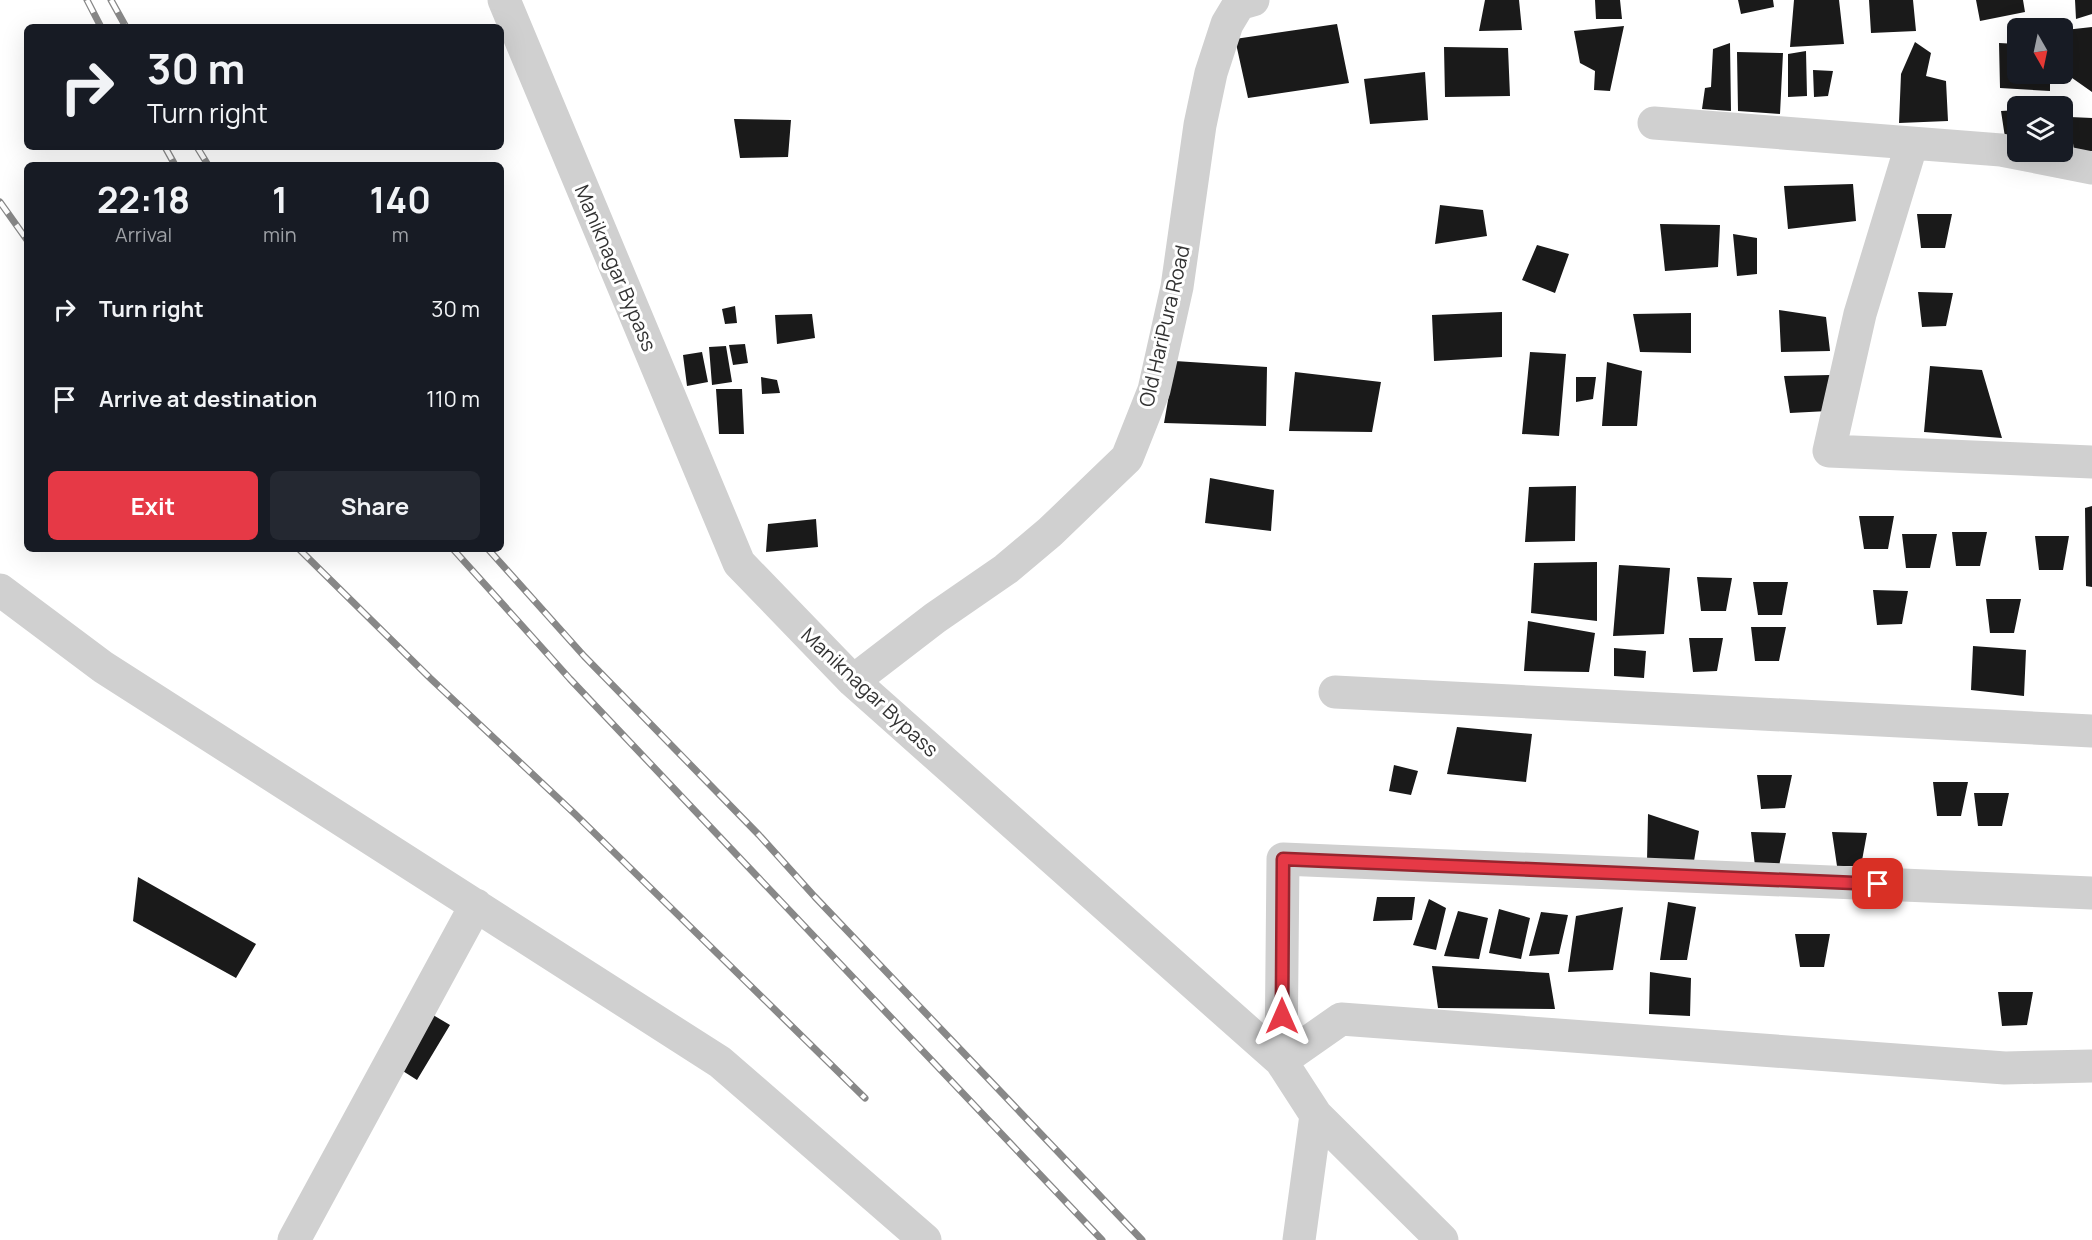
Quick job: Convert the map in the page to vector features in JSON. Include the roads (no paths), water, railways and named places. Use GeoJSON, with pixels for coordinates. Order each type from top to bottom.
{"type":"FeatureCollection","features":[{"type":"Feature","properties":{"kind":"street","name":"Maniknagar Bypass"},"geometry":{"type":"LineString","coordinates":[[504,0],[739,562],[853,681],[1281,1061],[1316,1114],[1442,1240]]}},
{"type":"Feature","properties":{"kind":"street","name":"Old HariPura Road"},"geometry":{"type":"LineString","coordinates":[[853,681],[935,618],[1006,569],[1050,532],[1127,458],[1154,390],[1177,287],[1200,125],[1211,73],[1227,24],[1239,4],[1253,0]]}},
{"type":"Feature","properties":{"kind":"street"},"geometry":{"type":"LineString","coordinates":[[1654,123],[2001,150],[2092,168]]}},
{"type":"Feature","properties":{"kind":"street"},"geometry":{"type":"LineString","coordinates":[[1912,143],[1860,314],[1829,451],[2092,462]]}},
{"type":"Feature","properties":{"kind":"street"},"geometry":{"type":"LineString","coordinates":[[0,590],[103,667],[720,1062],[925,1240]]}},
{"type":"Feature","properties":{"kind":"street"},"geometry":{"type":"LineString","coordinates":[[1335,692],[2092,731]]}},
{"type":"Feature","properties":{"kind":"street"},"geometry":{"type":"LineString","coordinates":[[1281,1061],[1283,859],[2092,893]]}},
{"type":"Feature","properties":{"kind":"street"},"geometry":{"type":"LineString","coordinates":[[294,1240],[476,905]]}},
{"type":"Feature","properties":{"kind":"street"},"geometry":{"type":"LineString","coordinates":[[1281,1061],[1341,1019],[2005,1068],[2092,1066]]}},
{"type":"Feature","properties":{"kind":"street"},"geometry":{"type":"LineString","coordinates":[[1299,1240],[1316,1114]]}},
{"type":"Feature","properties":{"kind":"railway"},"geometry":{"type":"LineString","coordinates":[[87,0],[99,24]]}},
{"type":"Feature","properties":{"kind":"railway"},"geometry":{"type":"LineString","coordinates":[[111,0],[124,24]]}},
{"type":"Feature","properties":{"kind":"railway"},"geometry":{"type":"LineString","coordinates":[[167,150],[173,162]]}},
{"type":"Feature","properties":{"kind":"railway"},"geometry":{"type":"LineString","coordinates":[[199,150],[206,162]]}},
{"type":"Feature","properties":{"kind":"railway"},"geometry":{"type":"LineString","coordinates":[[0,202],[24,236]]}},
{"type":"Feature","properties":{"kind":"railway"},"geometry":{"type":"LineString","coordinates":[[302,552],[430,678],[575,814],[865,1098]]}},
{"type":"Feature","properties":{"kind":"railway"},"geometry":{"type":"LineString","coordinates":[[456,552],[570,679],[1102,1240]]}},
{"type":"Feature","properties":{"kind":"railway"},"geometry":{"type":"LineString","coordinates":[[491,552],[584,656],[759,835],[815,897],[1142,1240]]}}]}
